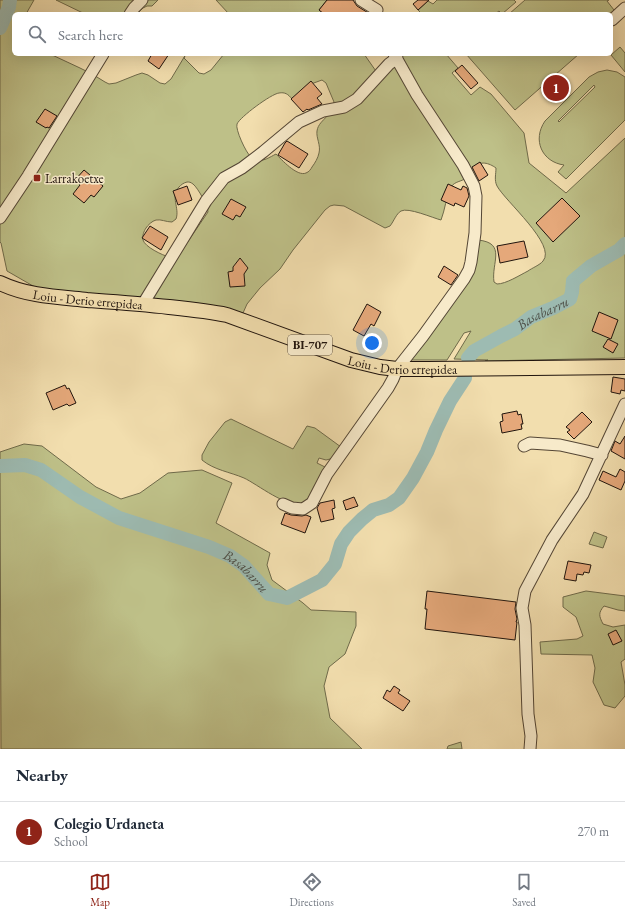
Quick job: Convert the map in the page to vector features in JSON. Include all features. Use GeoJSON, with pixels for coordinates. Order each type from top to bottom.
{"type":"FeatureCollection","features":[{"type":"Feature","properties":{"kind":"main road","name":"Loiu - Derio errepidea"},"geometry":{"type":"LineString","coordinates":[[0,283],[28,293],[45,296],[209,311],[227,315],[351,360],[380,367],[397,369],[625,367]]}},
{"type":"Feature","properties":{"kind":"street"},"geometry":{"type":"LineString","coordinates":[[131,12],[142,0]]}},
{"type":"Feature","properties":{"kind":"street"},"geometry":{"type":"LineString","coordinates":[[361,0],[378,8]]}},
{"type":"Feature","properties":{"kind":"street"},"geometry":{"type":"LineString","coordinates":[[613,19],[625,8]]}},
{"type":"Feature","properties":{"kind":"street"},"geometry":{"type":"LineString","coordinates":[[0,218],[103,56]]}},
{"type":"Feature","properties":{"kind":"street"},"geometry":{"type":"LineString","coordinates":[[143,304],[206,201],[224,178],[242,168],[299,122],[323,112],[344,106],[357,99],[396,56],[418,95],[463,165],[474,186],[476,196],[475,233],[469,270],[443,308],[397,369],[388,388],[327,474],[312,503],[303,509],[292,508],[283,504]]}},
{"type":"Feature","properties":{"kind":"street"},"geometry":{"type":"LineString","coordinates":[[530,749],[525,625],[522,608],[525,591],[552,540],[583,494],[625,404]]}},
{"type":"Feature","properties":{"kind":"street"},"geometry":{"type":"LineString","coordinates":[[524,446],[530,443],[560,445],[602,455]]}},
{"type":"Feature","properties":{"kind":"green space"},"geometry":{"type":"Polygon","coordinates":[[[0,0],[34,0],[27,12],[12,12],[12,56],[54,56],[109,84],[116,83],[142,73],[160,83],[165,84],[171,79],[185,56],[184,58],[199,73],[204,74],[211,70],[222,56],[365,56],[378,74],[395,56],[448,56],[458,68],[452,73],[471,95],[480,87],[491,94],[524,133],[529,163],[566,193],[625,138],[625,358],[485,361],[488,360],[454,359],[471,331],[464,333],[447,360],[411,360],[462,290],[478,240],[487,242],[492,245],[495,250],[494,282],[497,284],[505,283],[513,279],[543,261],[545,254],[543,245],[537,234],[497,186],[495,179],[496,168],[485,163],[476,165],[467,177],[451,187],[441,220],[409,210],[404,210],[398,214],[390,226],[385,228],[344,206],[330,206],[325,210],[293,250],[280,269],[260,288],[247,304],[243,313],[173,302],[40,290],[7,271],[1,243],[0,0]],[[322,80],[311,84],[292,99],[285,93],[275,94],[256,106],[244,116],[237,124],[237,127],[239,136],[249,155],[256,160],[261,160],[276,154],[290,167],[302,174],[310,170],[319,153],[317,134],[318,129],[334,102],[326,83],[322,80]],[[190,182],[183,183],[176,191],[176,219],[172,222],[156,220],[150,223],[143,235],[144,243],[158,253],[169,257],[180,253],[208,212],[205,202],[197,189],[190,182]]]}},
{"type":"Feature","properties":{"kind":"green space"},"geometry":{"type":"Polygon","coordinates":[[[56,0],[158,0],[152,6],[147,6],[139,12],[81,12],[56,0]]]}},
{"type":"Feature","properties":{"kind":"green space"},"geometry":{"type":"Polygon","coordinates":[[[216,0],[327,0],[319,10],[322,12],[227,12],[216,0]]]}},
{"type":"Feature","properties":{"kind":"green space"},"geometry":{"type":"Polygon","coordinates":[[[437,0],[514,0],[516,2],[504,12],[420,12],[418,10],[428,1],[433,4],[437,0]]]}},
{"type":"Feature","properties":{"kind":"green space"},"geometry":{"type":"Polygon","coordinates":[[[525,0],[609,0],[607,1],[614,10],[612,12],[511,12],[525,0]]]}},
{"type":"Feature","properties":{"kind":"green space"},"geometry":{"type":"Polygon","coordinates":[[[620,47],[625,53],[625,72],[612,56],[620,47]]]}},
{"type":"Feature","properties":{"kind":"green space"},"geometry":{"type":"Polygon","coordinates":[[[468,56],[577,56],[515,110],[468,56]]]}},
{"type":"Feature","properties":{"kind":"green space"},"geometry":{"type":"Polygon","coordinates":[[[607,70],[617,72],[625,77],[625,120],[566,179],[558,172],[564,165],[550,160],[541,149],[539,135],[541,128],[545,121],[589,77],[598,72],[607,70]],[[594,85],[558,121],[559,122],[595,87],[594,85]]]}},
{"type":"Feature","properties":{"kind":"green space"},"geometry":{"type":"Polygon","coordinates":[[[231,419],[293,449],[307,426],[315,428],[341,447],[334,458],[326,460],[319,458],[317,463],[327,468],[309,498],[302,503],[296,504],[281,499],[244,478],[217,469],[202,460],[202,455],[209,442],[225,422],[231,419]]]}},
{"type":"Feature","properties":{"kind":"green space"},"geometry":{"type":"Polygon","coordinates":[[[24,444],[42,446],[96,487],[121,499],[140,493],[168,473],[202,470],[232,483],[216,523],[270,553],[267,565],[272,580],[311,610],[356,612],[356,626],[345,654],[329,667],[324,686],[330,718],[362,749],[1,749],[0,452],[24,444]]]}},
{"type":"Feature","properties":{"kind":"green space"},"geometry":{"type":"Polygon","coordinates":[[[594,532],[607,537],[603,548],[589,544],[594,532]]]}},
{"type":"Feature","properties":{"kind":"green space"},"geometry":{"type":"Polygon","coordinates":[[[586,591],[625,596],[625,611],[604,606],[600,615],[603,624],[613,627],[625,625],[625,659],[621,662],[625,685],[625,696],[615,708],[604,705],[593,682],[595,668],[592,655],[541,654],[540,642],[577,639],[583,636],[576,617],[563,607],[563,597],[586,591]]]}},
{"type":"Feature","properties":{"kind":"green space"},"geometry":{"type":"Polygon","coordinates":[[[461,742],[462,749],[447,749],[448,746],[461,742]]]}},
{"type":"Feature","properties":{"kind":"building"},"geometry":{"type":"Polygon","coordinates":[[[327,0],[353,0],[357,6],[367,12],[322,12],[319,10],[327,0]]]}},
{"type":"Feature","properties":{"kind":"building"},"geometry":{"type":"Polygon","coordinates":[[[418,0],[429,0],[418,10],[413,4],[418,0]]]}},
{"type":"Feature","properties":{"kind":"building"},"geometry":{"type":"Polygon","coordinates":[[[151,56],[168,56],[159,69],[148,61],[151,56]]]}},
{"type":"Feature","properties":{"kind":"building"},"geometry":{"type":"Polygon","coordinates":[[[462,65],[478,83],[471,89],[455,71],[462,65]]]}},
{"type":"Feature","properties":{"kind":"building"},"geometry":{"type":"Polygon","coordinates":[[[311,81],[322,94],[317,98],[322,104],[308,110],[307,109],[303,112],[291,99],[311,81]]]}},
{"type":"Feature","properties":{"kind":"building"},"geometry":{"type":"Polygon","coordinates":[[[45,109],[57,116],[49,128],[46,128],[36,122],[45,109]]]}},
{"type":"Feature","properties":{"kind":"building"},"geometry":{"type":"Polygon","coordinates":[[[287,141],[308,154],[299,168],[278,155],[287,141]]]}},
{"type":"Feature","properties":{"kind":"building"},"geometry":{"type":"Polygon","coordinates":[[[480,162],[488,175],[479,181],[472,167],[480,162]]]}},
{"type":"Feature","properties":{"kind":"building"},"geometry":{"type":"Polygon","coordinates":[[[84,170],[103,186],[94,197],[91,195],[84,203],[73,194],[80,185],[75,180],[84,170]]]}},
{"type":"Feature","properties":{"kind":"building"},"geometry":{"type":"Polygon","coordinates":[[[448,184],[461,190],[463,186],[467,188],[469,196],[464,207],[455,203],[454,206],[441,200],[448,184]]]}},
{"type":"Feature","properties":{"kind":"building"},"geometry":{"type":"Polygon","coordinates":[[[187,186],[192,200],[178,205],[173,191],[187,186]]]}},
{"type":"Feature","properties":{"kind":"building"},"geometry":{"type":"Polygon","coordinates":[[[562,198],[580,216],[553,242],[536,223],[562,198]]]}},
{"type":"Feature","properties":{"kind":"building"},"geometry":{"type":"Polygon","coordinates":[[[231,199],[246,207],[240,217],[236,215],[233,220],[222,214],[231,199]]]}},
{"type":"Feature","properties":{"kind":"building"},"geometry":{"type":"Polygon","coordinates":[[[150,226],[168,237],[161,250],[142,238],[150,226]]]}},
{"type":"Feature","properties":{"kind":"building"},"geometry":{"type":"Polygon","coordinates":[[[524,241],[528,257],[500,263],[497,246],[524,241]]]}},
{"type":"Feature","properties":{"kind":"building"},"geometry":{"type":"Polygon","coordinates":[[[240,258],[248,268],[244,274],[245,286],[230,287],[228,272],[233,271],[233,267],[240,258]]]}},
{"type":"Feature","properties":{"kind":"building"},"geometry":{"type":"Polygon","coordinates":[[[444,266],[458,275],[451,285],[438,277],[444,266]]]}},
{"type":"Feature","properties":{"kind":"building"},"geometry":{"type":"Polygon","coordinates":[[[367,304],[381,312],[374,326],[371,324],[364,336],[353,330],[367,304]]]}},
{"type":"Feature","properties":{"kind":"building"},"geometry":{"type":"Polygon","coordinates":[[[599,312],[618,320],[611,339],[592,331],[599,312]]]}},
{"type":"Feature","properties":{"kind":"building"},"geometry":{"type":"Polygon","coordinates":[[[608,339],[618,344],[613,353],[603,347],[608,339]]]}},
{"type":"Feature","properties":{"kind":"building"},"geometry":{"type":"Polygon","coordinates":[[[613,377],[625,379],[625,391],[621,390],[620,394],[611,392],[613,377]]]}},
{"type":"Feature","properties":{"kind":"building"},"geometry":{"type":"Polygon","coordinates":[[[65,385],[67,389],[69,388],[76,403],[69,406],[67,404],[53,410],[46,393],[65,385]]]}},
{"type":"Feature","properties":{"kind":"building"},"geometry":{"type":"Polygon","coordinates":[[[517,411],[518,415],[521,414],[523,424],[521,424],[522,429],[502,433],[500,422],[503,421],[502,414],[517,411]]]}},
{"type":"Feature","properties":{"kind":"building"},"geometry":{"type":"Polygon","coordinates":[[[582,412],[592,422],[574,439],[567,432],[570,430],[566,427],[582,412]]]}},
{"type":"Feature","properties":{"kind":"building"},"geometry":{"type":"Polygon","coordinates":[[[625,436],[625,459],[611,451],[615,441],[620,444],[625,436]]]}},
{"type":"Feature","properties":{"kind":"building"},"geometry":{"type":"Polygon","coordinates":[[[620,469],[625,472],[625,481],[621,490],[599,480],[603,471],[616,477],[620,469]]]}},
{"type":"Feature","properties":{"kind":"building"},"geometry":{"type":"Polygon","coordinates":[[[354,497],[358,506],[346,510],[343,501],[354,497]]]}},
{"type":"Feature","properties":{"kind":"building"},"geometry":{"type":"Polygon","coordinates":[[[334,500],[335,508],[332,509],[334,519],[321,522],[317,508],[320,503],[334,500]]]}},
{"type":"Feature","properties":{"kind":"building"},"geometry":{"type":"Polygon","coordinates":[[[285,513],[291,515],[306,515],[311,517],[305,533],[281,524],[285,513]]]}},
{"type":"Feature","properties":{"kind":"building"},"geometry":{"type":"Polygon","coordinates":[[[568,561],[591,565],[589,573],[584,572],[583,575],[577,574],[576,581],[564,579],[568,561]]]}},
{"type":"Feature","properties":{"kind":"building"},"geometry":{"type":"Polygon","coordinates":[[[427,591],[516,602],[515,609],[517,622],[515,640],[425,629],[427,591]]]}},
{"type":"Feature","properties":{"kind":"building"},"geometry":{"type":"Polygon","coordinates":[[[616,630],[622,641],[613,645],[608,634],[616,630]]]}},
{"type":"Feature","properties":{"kind":"building"},"geometry":{"type":"Polygon","coordinates":[[[394,686],[400,690],[398,693],[410,701],[403,711],[383,698],[387,690],[390,692],[394,686]]]}},
{"type":"Feature","properties":{"kind":"waterway"},"geometry":{"type":"LineString","coordinates":[[0,28],[9,7],[10,0]]}},
{"type":"Feature","properties":{"kind":"waterway","name":"Basabarru"},"geometry":{"type":"LineString","coordinates":[[468,358],[474,351],[515,329],[531,317],[570,299],[573,281],[591,266],[619,250],[625,244]]}},
{"type":"Feature","properties":{"kind":"waterway","name":"Basabarru"},"geometry":{"type":"LineString","coordinates":[[0,466],[25,465],[41,470],[80,497],[119,518],[209,547],[230,556],[244,566],[269,594],[287,598],[322,580],[335,564],[341,544],[349,532],[373,510],[389,505],[399,498],[413,478],[427,452],[450,401],[465,378]]}},
{"type":"Feature","properties":{"kind":"place","name":"Colegio Urdaneta"},"geometry":{"type":"Point","coordinates":[556,88]}},
{"type":"Feature","properties":{"kind":"place","name":"Larrakoetxe"},"geometry":{"type":"Point","coordinates":[37,178]}}]}
